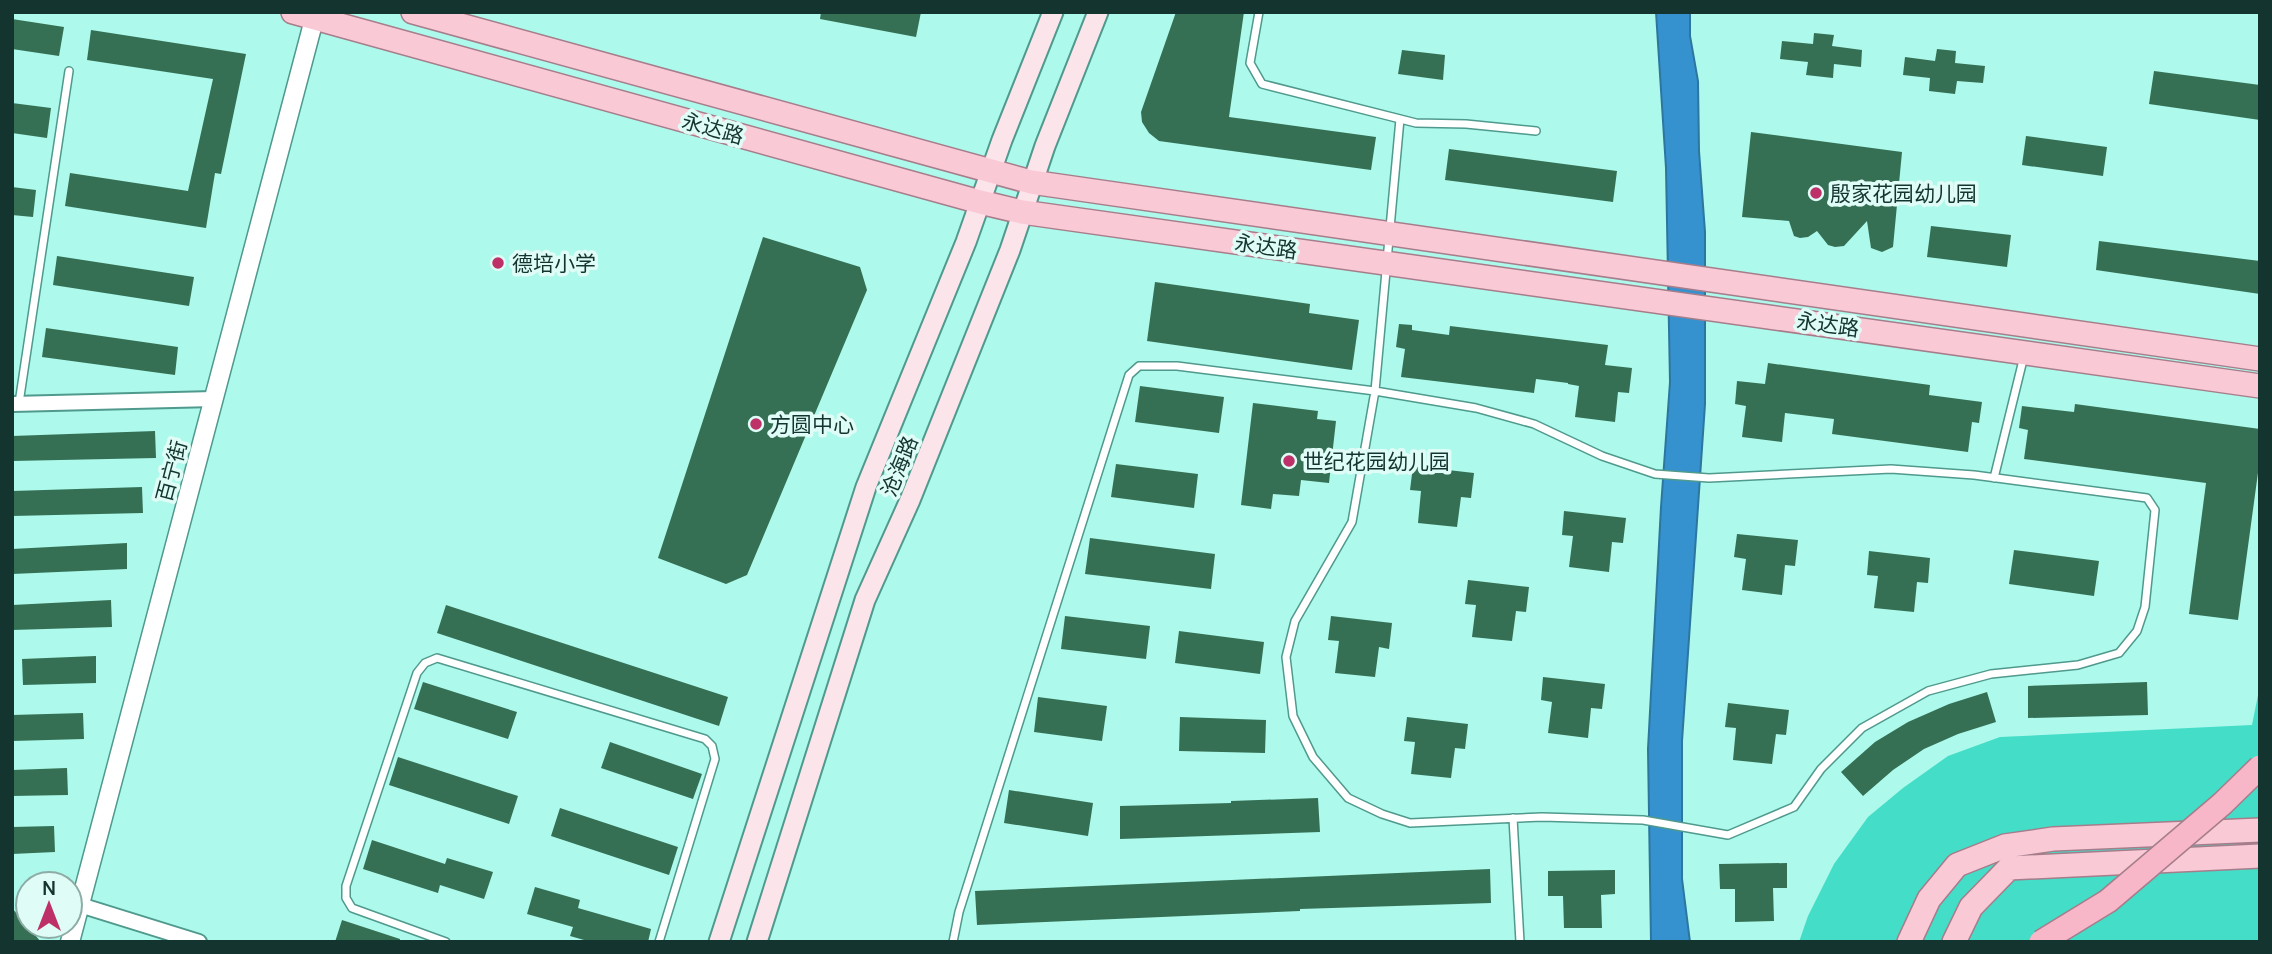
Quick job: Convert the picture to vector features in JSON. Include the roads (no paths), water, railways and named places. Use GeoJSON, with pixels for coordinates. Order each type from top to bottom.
{"type":"FeatureCollection","features":[{"type":"Feature","properties":{"kind":"highway"},"geometry":{"type":"LineString","coordinates":[[2041,942],[2108,901],[2222,804],[2260,766]]}},
{"type":"Feature","properties":{"kind":"main road","name":"永达路"},"geometry":{"type":"LineString","coordinates":[[413,12],[1031,182],[2260,359]]}},
{"type":"Feature","properties":{"kind":"main road","name":"沧海路"},"geometry":{"type":"LineString","coordinates":[[719,942],[866,487],[966,242],[1053,12]]}},
{"type":"Feature","properties":{"kind":"main road","name":"沧海路"},"geometry":{"type":"LineString","coordinates":[[757,942],[865,600],[911,500],[1010,250],[1031,182],[1098,12]]}},
{"type":"Feature","properties":{"kind":"main road","name":"永达路"},"geometry":{"type":"LineString","coordinates":[[308,14],[1022,212],[2260,386]]}},
{"type":"Feature","properties":{"kind":"main road"},"geometry":{"type":"LineString","coordinates":[[1909,942],[1930,899],[1957,865],[2005,846],[2053,839],[2260,830]]}},
{"type":"Feature","properties":{"kind":"main road"},"geometry":{"type":"LineString","coordinates":[[1954,942],[1971,907],[2009,868],[2260,856]]}},
{"type":"Feature","properties":{"kind":"street","name":"百宁街"},"geometry":{"type":"LineString","coordinates":[[84,890],[214,398],[308,14]]}},
{"type":"Feature","properties":{"kind":"street"},"geometry":{"type":"LineString","coordinates":[[16,404],[214,398]]}},
{"type":"Feature","properties":{"kind":"street"},"geometry":{"type":"LineString","coordinates":[[84,906],[199,942]]}},
{"type":"Feature","properties":{"kind":"lane"},"geometry":{"type":"LineString","coordinates":[[1259,12],[1250,63],[1262,84],[1416,123],[1466,124],[1536,131]]}},
{"type":"Feature","properties":{"kind":"lane"},"geometry":{"type":"LineString","coordinates":[[16,404],[69,71]]}},
{"type":"Feature","properties":{"kind":"lane"},"geometry":{"type":"LineString","coordinates":[[953,942],[959,912],[1129,374],[1139,366],[1177,366],[1375,391],[1476,408],[1534,424],[1602,456],[1654,474],[1709,478],[1891,469],[1994,478],[2147,498],[2155,510],[2145,607],[2137,631],[2119,653],[2078,665],[1991,674],[1927,691],[1862,727],[1821,769],[1794,807],[1728,835],[1643,820],[1542,817],[1410,823],[1382,814],[1348,798],[1313,757],[1293,716],[1286,657],[1295,621],[1352,522],[1375,391],[1400,119]]}},
{"type":"Feature","properties":{"kind":"lane"},"geometry":{"type":"LineString","coordinates":[[1994,478],[2025,352]]}},
{"type":"Feature","properties":{"kind":"lane"},"geometry":{"type":"LineString","coordinates":[[446,942],[352,908],[346,898],[346,886],[416,673],[425,663],[438,658],[705,739],[712,746],[715,759],[659,942]]}},
{"type":"Feature","properties":{"kind":"lane"},"geometry":{"type":"LineString","coordinates":[[1513,818],[1520,942]]}},
{"type":"Feature","properties":{"kind":"water"},"geometry":{"type":"Polygon","coordinates":[[[1656,12],[1690,12],[1690,36],[1698,81],[1699,151],[1705,232],[1705,404],[1682,741],[1682,879],[1690,942],[1651,942],[1648,749],[1670,382],[1666,168],[1656,12]]]}},
{"type":"Feature","properties":{"kind":"place","name":"殷家花园幼儿园"},"geometry":{"type":"Point","coordinates":[1816,193]}},
{"type":"Feature","properties":{"kind":"place","name":"德培小学"},"geometry":{"type":"Point","coordinates":[498,263]}},
{"type":"Feature","properties":{"kind":"place","name":"方圆中心"},"geometry":{"type":"Point","coordinates":[756,424]}},
{"type":"Feature","properties":{"kind":"place","name":"世纪花园幼儿园"},"geometry":{"type":"Point","coordinates":[1289,461]}}]}
